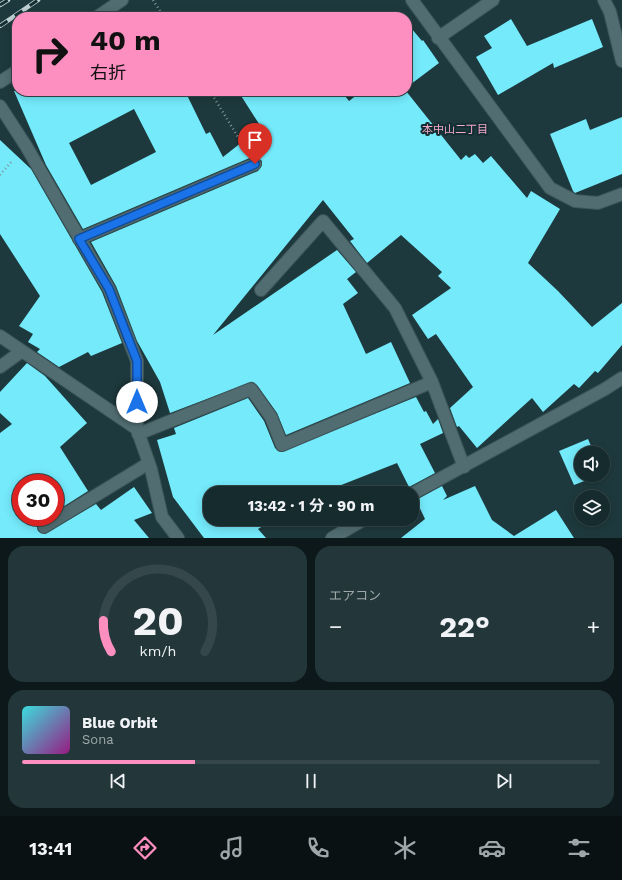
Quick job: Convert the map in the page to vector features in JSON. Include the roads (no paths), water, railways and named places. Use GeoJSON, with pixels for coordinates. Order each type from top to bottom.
{"type":"FeatureCollection","features":[{"type":"Feature","properties":{"kind":"street"},"geometry":{"type":"LineString","coordinates":[[104,12],[122,0]]}},
{"type":"Feature","properties":{"kind":"street"},"geometry":{"type":"LineString","coordinates":[[412,0],[438,38],[550,188],[575,201],[598,203],[622,194]]}},
{"type":"Feature","properties":{"kind":"street"},"geometry":{"type":"LineString","coordinates":[[438,38],[493,0]]}},
{"type":"Feature","properties":{"kind":"street"},"geometry":{"type":"LineString","coordinates":[[604,0],[610,12],[622,60]]}},
{"type":"Feature","properties":{"kind":"street"},"geometry":{"type":"LineString","coordinates":[[0,82],[12,74]]}},
{"type":"Feature","properties":{"kind":"street"},"geometry":{"type":"LineString","coordinates":[[0,106],[26,146],[109,289],[137,361],[138,431],[149,463],[162,517],[178,538]]}},
{"type":"Feature","properties":{"kind":"street"},"geometry":{"type":"LineString","coordinates":[[79,239],[255,164]]}},
{"type":"Feature","properties":{"kind":"street"},"geometry":{"type":"LineString","coordinates":[[261,290],[323,221],[395,308],[432,382],[464,467]]}},
{"type":"Feature","properties":{"kind":"street"},"geometry":{"type":"LineString","coordinates":[[0,336],[138,431]]}},
{"type":"Feature","properties":{"kind":"street"},"geometry":{"type":"LineString","coordinates":[[0,367],[22,351]]}},
{"type":"Feature","properties":{"kind":"street"},"geometry":{"type":"LineString","coordinates":[[419,490],[605,389],[622,378]]}},
{"type":"Feature","properties":{"kind":"street"},"geometry":{"type":"LineString","coordinates":[[138,431],[251,389],[271,417],[282,445],[432,382]]}},
{"type":"Feature","properties":{"kind":"street"},"geometry":{"type":"LineString","coordinates":[[44,527],[149,463]]}},
{"type":"Feature","properties":{"kind":"street"},"geometry":{"type":"LineString","coordinates":[[332,538],[349,533],[357,526]]}},
{"type":"Feature","properties":{"kind":"railway"},"geometry":{"type":"LineString","coordinates":[[0,5],[8,0]]}},
{"type":"Feature","properties":{"kind":"railway"},"geometry":{"type":"LineString","coordinates":[[20,12],[38,0]]}},
{"type":"Feature","properties":{"kind":"railway"},"geometry":{"type":"LineString","coordinates":[[0,26],[12,18]]}},
{"type":"Feature","properties":{"kind":"district","name":"本中山二丁目"},"geometry":{"type":"Point","coordinates":[455,129]}}]}
